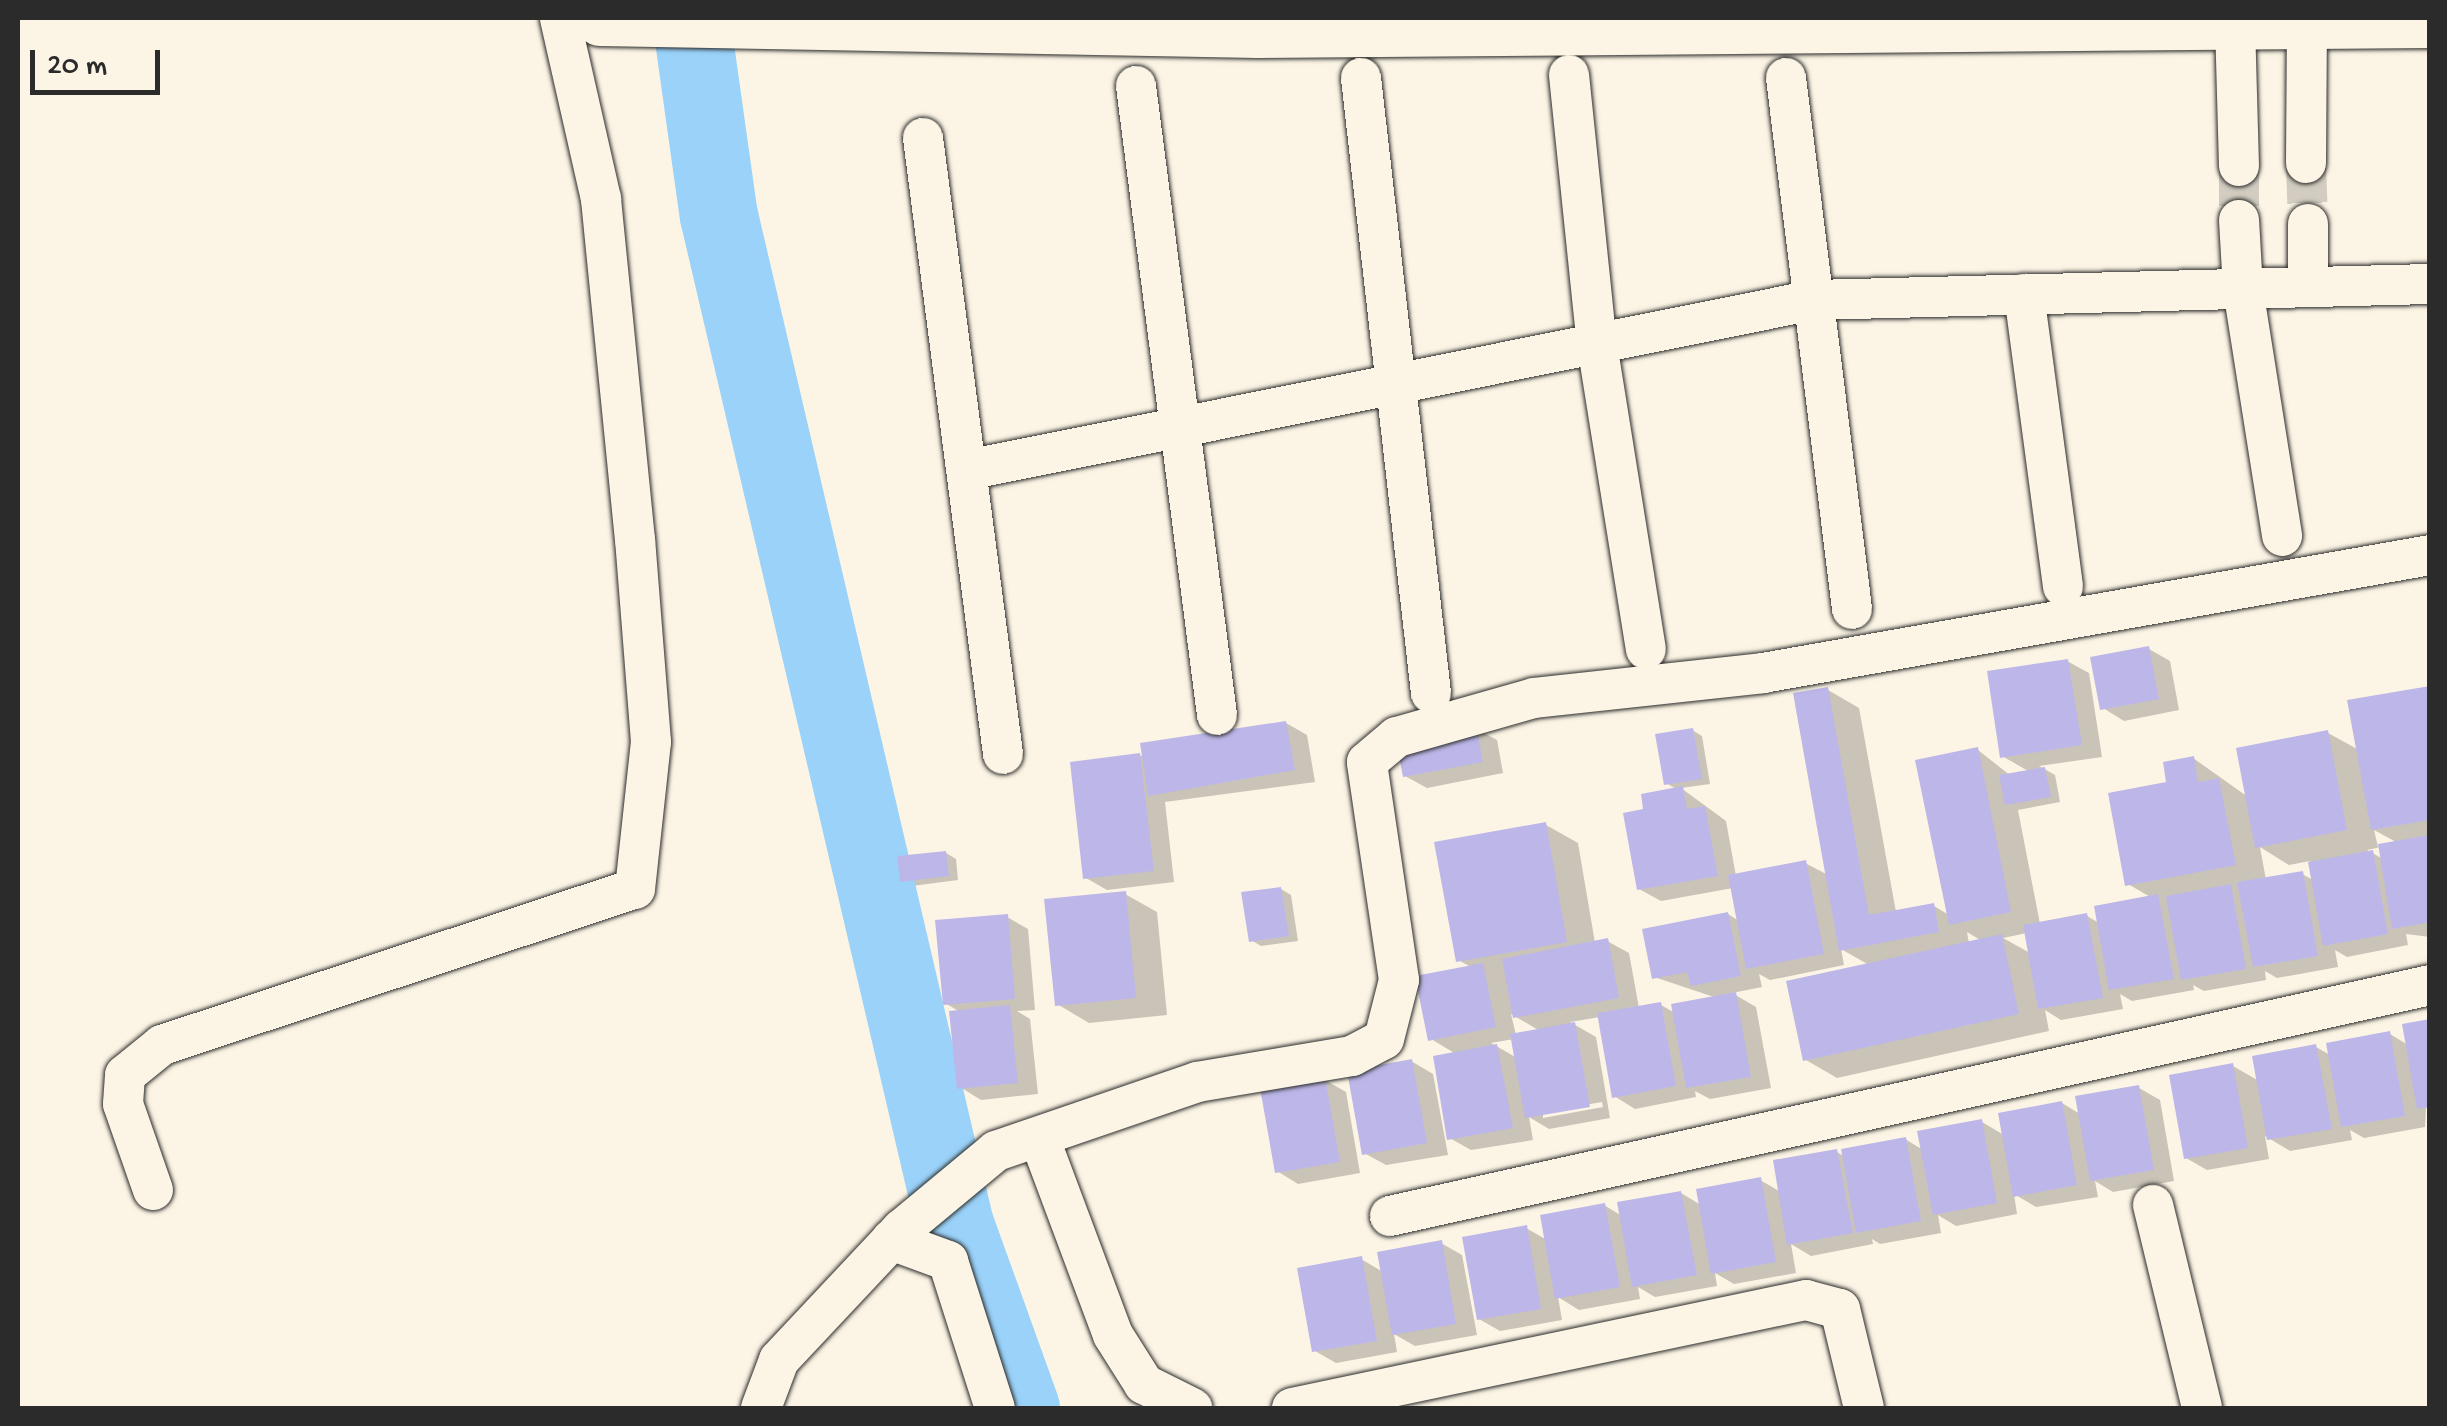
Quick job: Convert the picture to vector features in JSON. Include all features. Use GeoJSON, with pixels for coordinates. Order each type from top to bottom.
{"type":"FeatureCollection","features":[{"type":"Feature","properties":{"kind":"street"},"geometry":{"type":"LineString","coordinates":[[153,1190],[123,1104],[125,1075],[162,1045],[635,889],[651,742],[636,540],[601,199],[560,18]]}},
{"type":"Feature","properties":{"kind":"street"},"geometry":{"type":"LineString","coordinates":[[609,18],[786,23],[2235,23],[2428,19]]}},
{"type":"Feature","properties":{"kind":"street"},"geometry":{"type":"LineString","coordinates":[[2306,163],[2307,21]]}},
{"type":"Feature","properties":{"kind":"street"},"geometry":{"type":"LineString","coordinates":[[2235,23],[2239,166]]}},
{"type":"Feature","properties":{"kind":"street"},"geometry":{"type":"LineString","coordinates":[[1570,75],[1597,344],[1646,648]]}},
{"type":"Feature","properties":{"kind":"street"},"geometry":{"type":"LineString","coordinates":[[1361,78],[1431,693]]}},
{"type":"Feature","properties":{"kind":"street"},"geometry":{"type":"LineString","coordinates":[[1786,78],[1852,610]]}},
{"type":"Feature","properties":{"kind":"street"},"geometry":{"type":"LineString","coordinates":[[1136,86],[1217,715]]}},
{"type":"Feature","properties":{"kind":"street"},"geometry":{"type":"LineString","coordinates":[[923,138],[1003,754]]}},
{"type":"Feature","properties":{"kind":"street"},"geometry":{"type":"LineString","coordinates":[[2239,220],[2243,289],[2282,536]]}},
{"type":"Feature","properties":{"kind":"street"},"geometry":{"type":"LineString","coordinates":[[2308,224],[2308,287]]}},
{"type":"Feature","properties":{"kind":"street"},"geometry":{"type":"LineString","coordinates":[[967,470],[1814,300],[2430,284]]}},
{"type":"Feature","properties":{"kind":"street"},"geometry":{"type":"LineString","coordinates":[[2024,294],[2063,586]]}},
{"type":"Feature","properties":{"kind":"street"},"geometry":{"type":"LineString","coordinates":[[761,1408],[780,1360],[896,1234],[996,1152],[1198,1082],[1352,1056],[1384,1039],[1398,980],[1367,762],[1397,737],[1534,698],[1763,673],[2430,556]]}},
{"type":"Feature","properties":{"kind":"street"},"geometry":{"type":"LineString","coordinates":[[1390,1216],[2430,985]]}},
{"type":"Feature","properties":{"kind":"street"},"geometry":{"type":"LineString","coordinates":[[1039,1137],[1113,1334],[1144,1384],[1192,1408]]}},
{"type":"Feature","properties":{"kind":"street"},"geometry":{"type":"LineString","coordinates":[[2153,1205],[2202,1408]]}},
{"type":"Feature","properties":{"kind":"street"},"geometry":{"type":"LineString","coordinates":[[896,1234],[948,1261],[996,1408]]}},
{"type":"Feature","properties":{"kind":"street"},"geometry":{"type":"LineString","coordinates":[[1292,1408],[1806,1300],[1840,1309],[1864,1408]]}},
{"type":"Feature","properties":{"kind":"building"},"geometry":{"type":"Polygon","coordinates":[[[2149,646],[2159,699],[2100,710],[2090,657],[2149,646]]]}},
{"type":"Feature","properties":{"kind":"building"},"geometry":{"type":"Polygon","coordinates":[[[2068,659],[2082,745],[2000,758],[1987,671],[2068,659]]]}},
{"type":"Feature","properties":{"kind":"building"},"geometry":{"type":"Polygon","coordinates":[[[2430,686],[2430,820],[2371,830],[2347,700],[2430,686]]]}},
{"type":"Feature","properties":{"kind":"building"},"geometry":{"type":"Polygon","coordinates":[[[1828,687],[1869,915],[1934,903],[1939,932],[1839,951],[1793,693],[1828,687]]]}},
{"type":"Feature","properties":{"kind":"building"},"geometry":{"type":"Polygon","coordinates":[[[1286,721],[1295,770],[1148,796],[1140,743],[1286,721]]]}},
{"type":"Feature","properties":{"kind":"building"},"geometry":{"type":"Polygon","coordinates":[[[1476,725],[1483,762],[1403,777],[1396,741],[1476,725]]]}},
{"type":"Feature","properties":{"kind":"building"},"geometry":{"type":"Polygon","coordinates":[[[1693,728],[1702,779],[1664,785],[1655,734],[1693,728]]]}},
{"type":"Feature","properties":{"kind":"building"},"geometry":{"type":"Polygon","coordinates":[[[2328,730],[2347,830],[2255,848],[2236,748],[2328,730]]]}},
{"type":"Feature","properties":{"kind":"building"},"geometry":{"type":"Polygon","coordinates":[[[1978,747],[2011,912],[1949,925],[1915,760],[1978,747]]]}},
{"type":"Feature","properties":{"kind":"building"},"geometry":{"type":"Polygon","coordinates":[[[1140,753],[1154,871],[1083,879],[1070,762],[1140,753]]]}},
{"type":"Feature","properties":{"kind":"building"},"geometry":{"type":"Polygon","coordinates":[[[2194,756],[2198,782],[2219,778],[2236,865],[2125,886],[2108,793],[2166,782],[2163,762],[2194,756]]]}},
{"type":"Feature","properties":{"kind":"building"},"geometry":{"type":"Polygon","coordinates":[[[2045,767],[2051,797],[2005,805],[1999,775],[2045,767]]]}},
{"type":"Feature","properties":{"kind":"building"},"geometry":{"type":"Polygon","coordinates":[[[1683,786],[1687,809],[1705,806],[1718,876],[1637,890],[1623,813],[1643,809],[1641,794],[1683,786]]]}},
{"type":"Feature","properties":{"kind":"building"},"geometry":{"type":"Polygon","coordinates":[[[1546,822],[1567,942],[1456,962],[1434,842],[1546,822]]]}},
{"type":"Feature","properties":{"kind":"building"},"geometry":{"type":"Polygon","coordinates":[[[2430,835],[2430,922],[2392,929],[2378,844],[2430,835]]]}},
{"type":"Feature","properties":{"kind":"building"},"geometry":{"type":"Polygon","coordinates":[[[2373,850],[2388,934],[2323,946],[2308,862],[2373,850]]]}},
{"type":"Feature","properties":{"kind":"building"},"geometry":{"type":"Polygon","coordinates":[[[946,851],[949,876],[900,882],[897,856],[946,851]]]}},
{"type":"Feature","properties":{"kind":"building"},"geometry":{"type":"Polygon","coordinates":[[[1806,860],[1824,954],[1746,969],[1728,875],[1806,860]]]}},
{"type":"Feature","properties":{"kind":"building"},"geometry":{"type":"Polygon","coordinates":[[[2303,871],[2318,956],[2253,967],[2237,882],[2303,871]]]}},
{"type":"Feature","properties":{"kind":"building"},"geometry":{"type":"Polygon","coordinates":[[[2231,884],[2246,969],[2181,980],[2166,896],[2231,884]]]}},
{"type":"Feature","properties":{"kind":"building"},"geometry":{"type":"Polygon","coordinates":[[[1281,887],[1289,936],[1249,942],[1241,892],[1281,887]]]}},
{"type":"Feature","properties":{"kind":"building"},"geometry":{"type":"Polygon","coordinates":[[[1126,891],[1136,998],[1055,1006],[1044,899],[1126,891]]]}},
{"type":"Feature","properties":{"kind":"building"},"geometry":{"type":"Polygon","coordinates":[[[2158,894],[2174,979],[2109,990],[2094,906],[2158,894]]]}},
{"type":"Feature","properties":{"kind":"building"},"geometry":{"type":"Polygon","coordinates":[[[1728,912],[1741,976],[1691,986],[1687,972],[1652,979],[1642,929],[1728,912]]]}},
{"type":"Feature","properties":{"kind":"building"},"geometry":{"type":"Polygon","coordinates":[[[2087,913],[2103,998],[2038,1009],[2023,925],[2087,913]]]}},
{"type":"Feature","properties":{"kind":"building"},"geometry":{"type":"Polygon","coordinates":[[[1008,914],[1015,999],[943,1005],[935,920],[1008,914]]]}},
{"type":"Feature","properties":{"kind":"building"},"geometry":{"type":"Polygon","coordinates":[[[2002,934],[2019,1014],[1803,1061],[1786,981],[2002,934]]]}},
{"type":"Feature","properties":{"kind":"building"},"geometry":{"type":"Polygon","coordinates":[[[1608,938],[1619,998],[1513,1018],[1502,959],[1608,938]]]}},
{"type":"Feature","properties":{"kind":"building"},"geometry":{"type":"Polygon","coordinates":[[[1483,963],[1496,1027],[1428,1041],[1415,976],[1483,963]]]}},
{"type":"Feature","properties":{"kind":"building"},"geometry":{"type":"Polygon","coordinates":[[[1736,992],[1751,1077],[1686,1088],[1671,1004],[1736,992]]]}},
{"type":"Feature","properties":{"kind":"building"},"geometry":{"type":"Polygon","coordinates":[[[1661,1002],[1676,1086],[1612,1098],[1597,1013],[1661,1002]]]}},
{"type":"Feature","properties":{"kind":"building"},"geometry":{"type":"Polygon","coordinates":[[[1010,1005],[1018,1083],[957,1089],[949,1011],[1010,1005]]]}},
{"type":"Feature","properties":{"kind":"building"},"geometry":{"type":"Polygon","coordinates":[[[2430,1019],[2430,1107],[2417,1109],[2402,1024],[2430,1019]]]}},
{"type":"Feature","properties":{"kind":"building"},"geometry":{"type":"Polygon","coordinates":[[[1575,1022],[1590,1107],[1525,1118],[1510,1034],[1575,1022]]]}},
{"type":"Feature","properties":{"kind":"building"},"geometry":{"type":"Polygon","coordinates":[[[2390,1031],[2405,1116],[2341,1127],[2326,1043],[2390,1031]]]}},
{"type":"Feature","properties":{"kind":"building"},"geometry":{"type":"Polygon","coordinates":[[[1497,1044],[1513,1128],[1447,1140],[1433,1056],[1497,1044]]]}},
{"type":"Feature","properties":{"kind":"building"},"geometry":{"type":"Polygon","coordinates":[[[2316,1044],[2332,1129],[2267,1140],[2252,1056],[2316,1044]]]}},
{"type":"Feature","properties":{"kind":"building"},"geometry":{"type":"Polygon","coordinates":[[[1412,1059],[1427,1143],[1362,1155],[1347,1071],[1412,1059]]]}},
{"type":"Feature","properties":{"kind":"building"},"geometry":{"type":"Polygon","coordinates":[[[2233,1063],[2248,1148],[2184,1159],[2169,1075],[2233,1063]]]}},
{"type":"Feature","properties":{"kind":"building"},"geometry":{"type":"Polygon","coordinates":[[[1325,1077],[1340,1162],[1275,1173],[1260,1088],[1325,1077]]]}},
{"type":"Feature","properties":{"kind":"building"},"geometry":{"type":"Polygon","coordinates":[[[2139,1085],[2154,1170],[2090,1181],[2075,1096],[2139,1085]]]}},
{"type":"Feature","properties":{"kind":"building"},"geometry":{"type":"Polygon","coordinates":[[[2062,1101],[2077,1185],[2013,1197],[1998,1113],[2062,1101]]]}},
{"type":"Feature","properties":{"kind":"building"},"geometry":{"type":"Polygon","coordinates":[[[1982,1119],[1997,1203],[1933,1215],[1917,1131],[1982,1119]]]}},
{"type":"Feature","properties":{"kind":"building"},"geometry":{"type":"Polygon","coordinates":[[[1906,1137],[1921,1221],[1856,1233],[1841,1149],[1906,1137]]]}},
{"type":"Feature","properties":{"kind":"building"},"geometry":{"type":"Polygon","coordinates":[[[1837,1149],[1853,1233],[1787,1245],[1773,1160],[1837,1149]]]}},
{"type":"Feature","properties":{"kind":"building"},"geometry":{"type":"Polygon","coordinates":[[[1761,1177],[1776,1262],[1711,1274],[1696,1189],[1761,1177]]]}},
{"type":"Feature","properties":{"kind":"building"},"geometry":{"type":"Polygon","coordinates":[[[1681,1191],[1697,1275],[1632,1287],[1617,1202],[1681,1191]]]}},
{"type":"Feature","properties":{"kind":"building"},"geometry":{"type":"Polygon","coordinates":[[[1605,1203],[1620,1287],[1555,1299],[1540,1215],[1605,1203]]]}},
{"type":"Feature","properties":{"kind":"building"},"geometry":{"type":"Polygon","coordinates":[[[1527,1225],[1541,1309],[1477,1320],[1462,1237],[1527,1225]]]}},
{"type":"Feature","properties":{"kind":"building"},"geometry":{"type":"Polygon","coordinates":[[[1442,1240],[1456,1324],[1392,1335],[1377,1252],[1442,1240]]]}},
{"type":"Feature","properties":{"kind":"building"},"geometry":{"type":"Polygon","coordinates":[[[1362,1256],[1377,1341],[1312,1352],[1297,1268],[1362,1256]]]}},
{"type":"Feature","properties":{"kind":"waterway"},"geometry":{"type":"LineString","coordinates":[[691,18],[719,216],[955,1225],[1021,1408]]}},
{"type":"Feature","properties":{"kind":"tunnel"},"geometry":{"type":"LineString","coordinates":[[2306,163],[2308,224]]}},
{"type":"Feature","properties":{"kind":"tunnel"},"geometry":{"type":"LineString","coordinates":[[2239,166],[2239,220]]}}]}
